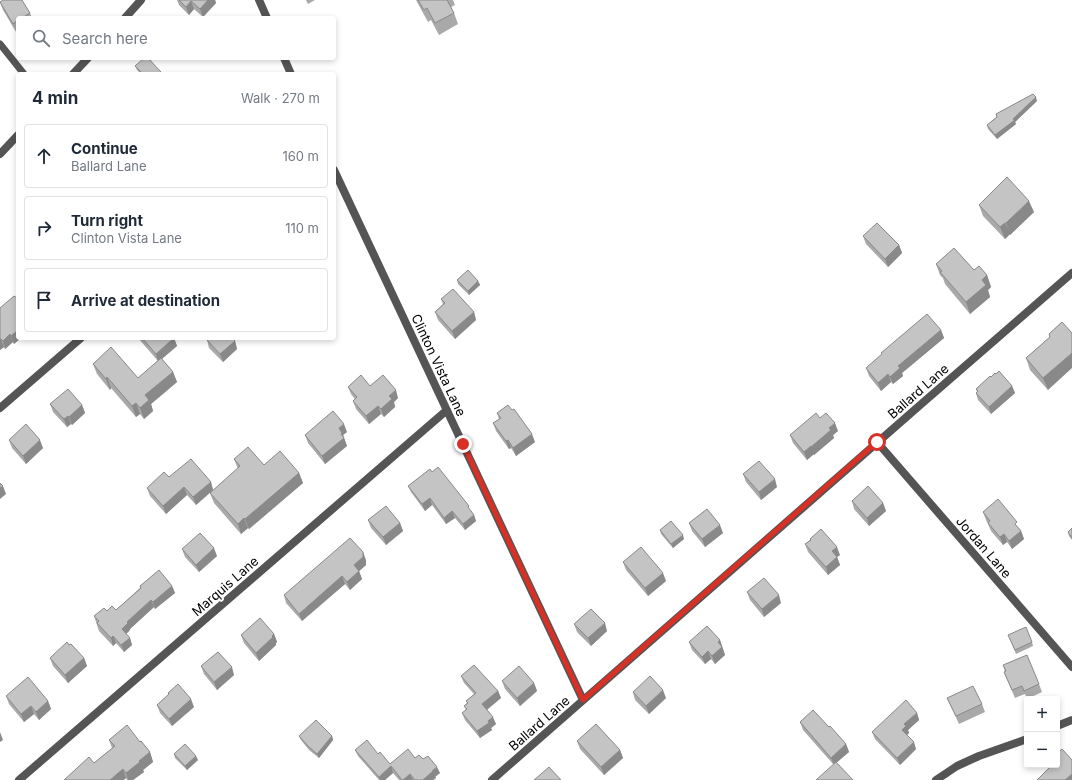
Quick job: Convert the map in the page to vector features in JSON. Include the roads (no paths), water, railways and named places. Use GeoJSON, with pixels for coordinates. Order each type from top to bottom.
{"type":"FeatureCollection","features":[{"type":"Feature","properties":{"kind":"street"},"geometry":{"type":"LineString","coordinates":[[126,16],[141,0]]}},
{"type":"Feature","properties":{"kind":"street"},"geometry":{"type":"LineString","coordinates":[[259,0],[265,16]]}},
{"type":"Feature","properties":{"kind":"street"},"geometry":{"type":"LineString","coordinates":[[75,72],[86,60]]}},
{"type":"Feature","properties":{"kind":"street"},"geometry":{"type":"LineString","coordinates":[[285,60],[290,72]]}},
{"type":"Feature","properties":{"kind":"street"},"geometry":{"type":"LineString","coordinates":[[0,154],[16,137]]}},
{"type":"Feature","properties":{"kind":"street","name":"Clinton Vista Lane"},"geometry":{"type":"LineString","coordinates":[[336,174],[583,700]]}},
{"type":"Feature","properties":{"kind":"street","name":"Ballard Lane"},"geometry":{"type":"LineString","coordinates":[[492,780],[1072,273]]}},
{"type":"Feature","properties":{"kind":"street"},"geometry":{"type":"LineString","coordinates":[[0,408],[79,340]]}},
{"type":"Feature","properties":{"kind":"street","name":"Marquis Lane"},"geometry":{"type":"LineString","coordinates":[[19,780],[447,410]]}},
{"type":"Feature","properties":{"kind":"street","name":"Jordan Lane"},"geometry":{"type":"LineString","coordinates":[[877,442],[1072,666]]}},
{"type":"Feature","properties":{"kind":"street"},"geometry":{"type":"LineString","coordinates":[[1060,725],[1072,720]]}},
{"type":"Feature","properties":{"kind":"street"},"geometry":{"type":"LineString","coordinates":[[936,780],[957,766],[968,761],[1024,740]]}},
{"type":"Feature","properties":{"kind":"lane"},"geometry":{"type":"LineString","coordinates":[[0,44],[22,72]]}}]}
